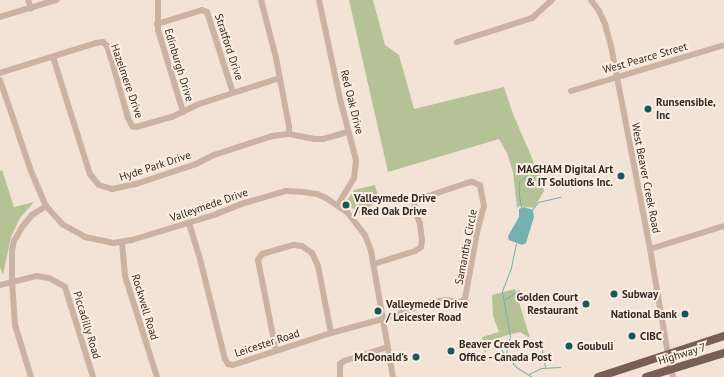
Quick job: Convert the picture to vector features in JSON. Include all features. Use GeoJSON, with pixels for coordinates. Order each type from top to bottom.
{"type":"FeatureCollection","features":[{"type":"Feature","properties":{"kind":"main road","name":"Highway 7"},"geometry":{"type":"LineString","coordinates":[[598,377],[724,336]]}},
{"type":"Feature","properties":{"kind":"main road","name":"Highway 7"},"geometry":{"type":"LineString","coordinates":[[646,377],[724,353]]}},
{"type":"Feature","properties":{"kind":"street"},"geometry":{"type":"LineString","coordinates":[[28,0],[31,8]]}},
{"type":"Feature","properties":{"kind":"street"},"geometry":{"type":"LineString","coordinates":[[0,17],[56,0]]}},
{"type":"Feature","properties":{"kind":"street","name":"Edinburgh Drive"},"geometry":{"type":"LineString","coordinates":[[158,0],[157,24],[183,112]]}},
{"type":"Feature","properties":{"kind":"street"},"geometry":{"type":"LineString","coordinates":[[261,0],[280,78],[290,126],[289,134]]}},
{"type":"Feature","properties":{"kind":"street","name":"Red Oak Drive"},"geometry":{"type":"LineString","coordinates":[[319,0],[348,132],[354,150],[356,170],[354,178],[338,205]]}},
{"type":"Feature","properties":{"kind":"street"},"geometry":{"type":"LineString","coordinates":[[457,42],[532,18],[552,0]]}},
{"type":"Feature","properties":{"kind":"street","name":"West Beaver Creek Road"},"geometry":{"type":"LineString","coordinates":[[591,0],[599,11],[605,24],[617,76],[672,370]]}},
{"type":"Feature","properties":{"kind":"street","name":"Stratford Drive"},"geometry":{"type":"LineString","coordinates":[[157,24],[202,10],[207,12],[233,93]]}},
{"type":"Feature","properties":{"kind":"street","name":"Hazelmere Drive"},"geometry":{"type":"LineString","coordinates":[[0,73],[96,43],[105,44],[132,126],[141,126],[183,112],[199,104],[280,78]]}},
{"type":"Feature","properties":{"kind":"street","name":"West Pearce Street"},"geometry":{"type":"LineString","coordinates":[[571,91],[724,45]]}},
{"type":"Feature","properties":{"kind":"street","name":"Hyde Park Drive"},"geometry":{"type":"LineString","coordinates":[[53,57],[90,174],[102,187],[119,189],[136,184],[196,164],[214,155],[272,136],[289,134],[315,139],[348,132]]}},
{"type":"Feature","properties":{"kind":"street","name":"Valleymede Drive"},"geometry":{"type":"LineString","coordinates":[[0,80],[31,171],[46,206],[62,224],[84,237],[104,242],[122,242],[152,235],[222,212],[241,204],[286,191],[317,194],[338,205],[347,212],[365,235],[374,264],[393,377]]}},
{"type":"Feature","properties":{"kind":"street","name":"Samantha Circle"},"geometry":{"type":"LineString","coordinates":[[374,264],[415,251],[421,247],[422,241],[420,224],[414,208],[416,200],[467,183],[472,182],[480,185],[484,206],[465,299],[460,302],[439,300],[383,319]]}},
{"type":"Feature","properties":{"kind":"street"},"geometry":{"type":"LineString","coordinates":[[31,377],[15,325],[11,258],[14,241],[32,215],[46,206]]}},
{"type":"Feature","properties":{"kind":"street","name":"Leicester Road"},"geometry":{"type":"LineString","coordinates":[[189,223],[227,363],[233,365],[331,333],[383,319]]}},
{"type":"Feature","properties":{"kind":"street"},"geometry":{"type":"LineString","coordinates":[[650,249],[724,226]]}},
{"type":"Feature","properties":{"kind":"street","name":"Rockwell Road"},"geometry":{"type":"LineString","coordinates":[[122,242],[124,272],[156,377]]}},
{"type":"Feature","properties":{"kind":"street"},"geometry":{"type":"LineString","coordinates":[[276,351],[258,260],[262,254],[294,245],[302,246],[312,253],[318,266],[331,333]]}},
{"type":"Feature","properties":{"kind":"street","name":"Piccadilly Road"},"geometry":{"type":"LineString","coordinates":[[12,281],[38,276],[49,278],[66,287],[93,377]]}},
{"type":"Feature","properties":{"kind":"street"},"geometry":{"type":"LineString","coordinates":[[0,285],[12,281]]}},
{"type":"Feature","properties":{"kind":"street"},"geometry":{"type":"LineString","coordinates":[[340,377],[340,364],[344,361],[388,347]]}},
{"type":"Feature","properties":{"kind":"green space"},"geometry":{"type":"Polygon","coordinates":[[[349,0],[373,0],[385,45],[399,55],[414,109],[504,87],[513,114],[541,179],[544,191],[534,208],[519,206],[517,208],[513,172],[507,153],[499,139],[388,172],[349,0]]]}},
{"type":"Feature","properties":{"kind":"green space"},"geometry":{"type":"Polygon","coordinates":[[[2,170],[14,207],[34,202],[20,218],[11,237],[3,275],[0,267],[0,171],[2,170]]]}},
{"type":"Feature","properties":{"kind":"green space"},"geometry":{"type":"Polygon","coordinates":[[[375,185],[379,200],[359,214],[346,202],[354,190],[375,185]]]}},
{"type":"Feature","properties":{"kind":"green space"},"geometry":{"type":"Polygon","coordinates":[[[515,289],[530,338],[520,332],[504,336],[492,341],[485,353],[482,337],[499,332],[493,316],[492,295],[515,289]]]}},
{"type":"Feature","properties":{"kind":"water"},"geometry":{"type":"Polygon","coordinates":[[[524,207],[533,210],[534,217],[526,243],[522,245],[509,240],[508,236],[519,217],[519,209],[524,207]]]}},
{"type":"Feature","properties":{"kind":"waterway"},"geometry":{"type":"LineString","coordinates":[[521,207],[519,182],[528,174],[530,168]]}},
{"type":"Feature","properties":{"kind":"waterway"},"geometry":{"type":"LineString","coordinates":[[532,210],[538,202],[560,197]]}},
{"type":"Feature","properties":{"kind":"waterway"},"geometry":{"type":"LineString","coordinates":[[506,353],[510,336],[502,291],[511,267],[516,244]]}},
{"type":"Feature","properties":{"kind":"waterway"},"geometry":{"type":"LineString","coordinates":[[504,300],[519,290]]}},
{"type":"Feature","properties":{"kind":"waterway"},"geometry":{"type":"LineString","coordinates":[[486,342],[498,346],[516,367],[532,377]]}},
{"type":"Feature","properties":{"kind":"waterway"},"geometry":{"type":"LineString","coordinates":[[542,350],[545,367]]}},
{"type":"Feature","properties":{"kind":"waterway"},"geometry":{"type":"LineString","coordinates":[[529,374],[541,368],[560,367]]}},
{"type":"Feature","properties":{"kind":"place","name":"Runsensible, Inc"},"geometry":{"type":"Point","coordinates":[648,109]}},
{"type":"Feature","properties":{"kind":"place","name":"MAGHAM Digital Art & IT Solutions Inc."},"geometry":{"type":"Point","coordinates":[621,176]}},
{"type":"Feature","properties":{"kind":"place","name":"Valleymede Drive / Red Oak Drive"},"geometry":{"type":"Point","coordinates":[346,205]}},
{"type":"Feature","properties":{"kind":"place","name":"Subway"},"geometry":{"type":"Point","coordinates":[614,294]}},
{"type":"Feature","properties":{"kind":"place","name":"Golden Court Restaurant"},"geometry":{"type":"Point","coordinates":[586,304]}},
{"type":"Feature","properties":{"kind":"place","name":"Valleymede Drive / Leicester Road"},"geometry":{"type":"Point","coordinates":[378,311]}},
{"type":"Feature","properties":{"kind":"place","name":"National Bank"},"geometry":{"type":"Point","coordinates":[685,314]}},
{"type":"Feature","properties":{"kind":"place","name":"CIBC"},"geometry":{"type":"Point","coordinates":[632,336]}},
{"type":"Feature","properties":{"kind":"place","name":"Goubuli"},"geometry":{"type":"Point","coordinates":[569,346]}},
{"type":"Feature","properties":{"kind":"place","name":"Beaver Creek Post Office - Canada Post"},"geometry":{"type":"Point","coordinates":[451,351]}},
{"type":"Feature","properties":{"kind":"place","name":"McDonald's"},"geometry":{"type":"Point","coordinates":[416,357]}}]}
